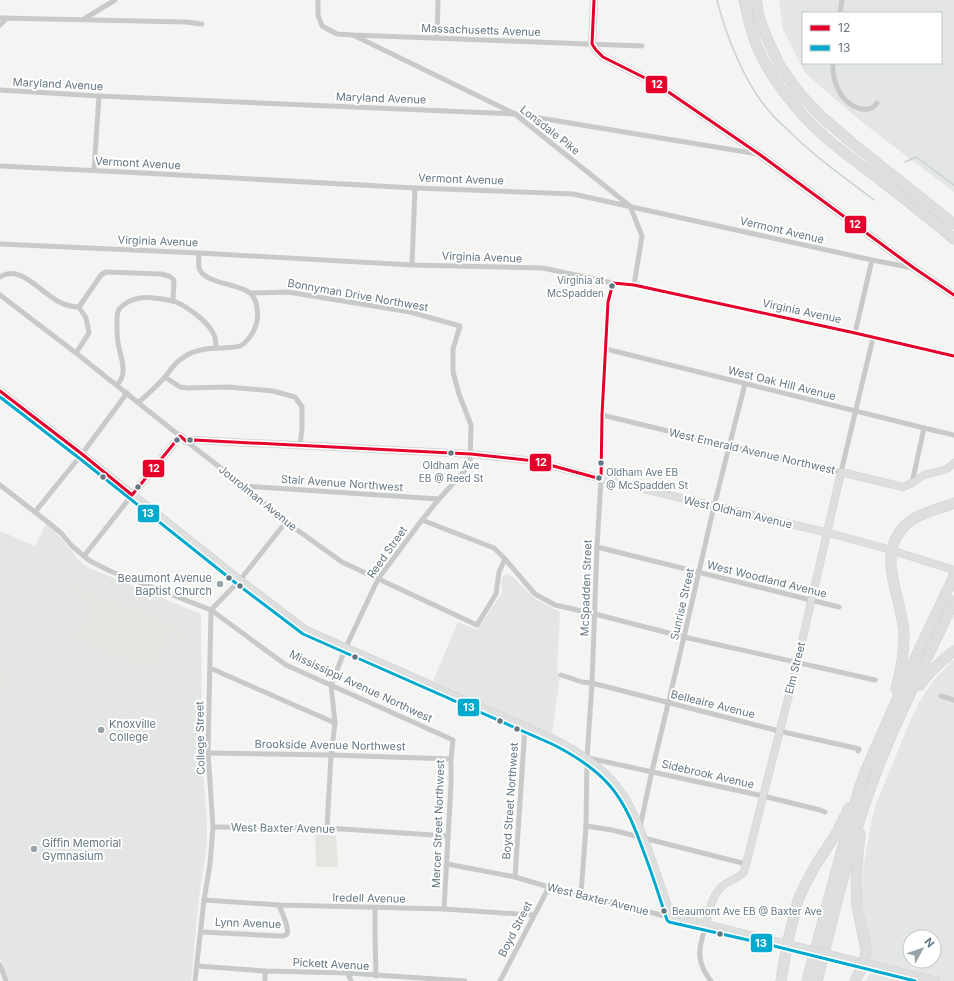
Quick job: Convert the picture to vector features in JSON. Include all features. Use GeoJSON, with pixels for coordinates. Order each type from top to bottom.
{"type":"FeatureCollection","features":[{"type":"Feature","properties":{"kind":"highway"},"geometry":{"type":"LineString","coordinates":[[744,0],[755,43],[766,64],[784,92],[801,113],[825,137],[954,239]]}},
{"type":"Feature","properties":{"kind":"highway"},"geometry":{"type":"LineString","coordinates":[[756,0],[766,36],[780,66],[800,94],[821,116],[852,143],[954,224]]}},
{"type":"Feature","properties":{"kind":"highway"},"geometry":{"type":"LineString","coordinates":[[886,724],[900,675],[904,640],[900,610],[893,585],[891,570],[892,550],[895,541],[902,530],[910,522],[921,515],[954,502]]}},
{"type":"Feature","properties":{"kind":"highway"},"geometry":{"type":"LineString","coordinates":[[807,981],[837,868],[865,772],[918,652],[952,580]]}},
{"type":"Feature","properties":{"kind":"highway"},"geometry":{"type":"LineString","coordinates":[[817,981],[854,841],[876,773],[904,708],[954,601]]}},
{"type":"Feature","properties":{"kind":"highway"},"geometry":{"type":"LineString","coordinates":[[904,708],[926,676],[954,651]]}},
{"type":"Feature","properties":{"kind":"highway"},"geometry":{"type":"LineString","coordinates":[[781,981],[787,944],[798,900],[815,866],[836,834],[859,789]]}},
{"type":"Feature","properties":{"kind":"highway"},"geometry":{"type":"LineString","coordinates":[[855,981],[864,963],[866,952],[857,906],[856,878],[862,814]]}},
{"type":"Feature","properties":{"kind":"street"},"geometry":{"type":"LineString","coordinates":[[83,19],[115,0]]}},
{"type":"Feature","properties":{"kind":"street","name":"Massachusetts Avenue"},"geometry":{"type":"LineString","coordinates":[[318,0],[318,15],[322,26],[337,34],[354,36],[642,46]]}},
{"type":"Feature","properties":{"kind":"street"},"geometry":{"type":"LineString","coordinates":[[437,38],[438,0]]}},
{"type":"Feature","properties":{"kind":"street"},"geometry":{"type":"LineString","coordinates":[[594,0],[592,44],[603,57],[667,91],[758,154],[914,268],[954,295]]}},
{"type":"Feature","properties":{"kind":"street"},"geometry":{"type":"LineString","coordinates":[[840,12],[842,0]]}},
{"type":"Feature","properties":{"kind":"street"},"geometry":{"type":"LineString","coordinates":[[0,18],[186,22],[202,24]]}},
{"type":"Feature","properties":{"kind":"street"},"geometry":{"type":"LineString","coordinates":[[0,25],[7,18]]}},
{"type":"Feature","properties":{"kind":"street","name":"Lonsdale Pike"},"geometry":{"type":"LineString","coordinates":[[354,36],[515,114],[630,206],[642,236],[634,285]]}},
{"type":"Feature","properties":{"kind":"street"},"geometry":{"type":"LineString","coordinates":[[833,64],[832,73],[841,95],[851,104],[864,110]]}},
{"type":"Feature","properties":{"kind":"street","name":"Maryland Avenue"},"geometry":{"type":"LineString","coordinates":[[0,90],[99,96],[515,114],[758,154]]}},
{"type":"Feature","properties":{"kind":"street"},"geometry":{"type":"LineString","coordinates":[[94,170],[99,96]]}},
{"type":"Feature","properties":{"kind":"street","name":"Vermont Avenue"},"geometry":{"type":"LineString","coordinates":[[0,166],[415,188],[573,194],[914,268]]}},
{"type":"Feature","properties":{"kind":"street"},"geometry":{"type":"LineString","coordinates":[[412,265],[415,188]]}},
{"type":"Feature","properties":{"kind":"street","name":"Virginia Avenue"},"geometry":{"type":"LineString","coordinates":[[0,244],[412,265],[543,268],[613,283],[634,285],[954,356]]}},
{"type":"Feature","properties":{"kind":"street"},"geometry":{"type":"LineString","coordinates":[[138,402],[155,388],[171,368],[183,357],[202,350],[242,345],[252,333],[257,322],[257,305],[251,293],[209,279],[200,271],[200,253]]}},
{"type":"Feature","properties":{"kind":"street"},"geometry":{"type":"LineString","coordinates":[[855,333],[872,260]]}},
{"type":"Feature","properties":{"kind":"street"},"geometry":{"type":"LineString","coordinates":[[79,307],[101,275],[106,272],[161,274],[169,276],[174,280],[173,301]]}},
{"type":"Feature","properties":{"kind":"street"},"geometry":{"type":"LineString","coordinates":[[0,276],[10,273],[18,274],[50,297],[70,307],[79,307]]}},
{"type":"Feature","properties":{"kind":"street","name":"McSpadden Street"},"geometry":{"type":"LineString","coordinates":[[581,894],[586,826],[587,758],[592,683],[601,479],[602,415],[608,302],[613,283]]}},
{"type":"Feature","properties":{"kind":"street","name":"Bonnyman Drive Northwest"},"geometry":{"type":"LineString","coordinates":[[251,293],[288,292],[410,312],[460,326]]}},
{"type":"Feature","properties":{"kind":"street","name":"Jourolman Avenue"},"geometry":{"type":"LineString","coordinates":[[0,295],[127,393],[244,486],[286,522],[342,562],[477,625],[496,594],[499,572],[505,559]]}},
{"type":"Feature","properties":{"kind":"street"},"geometry":{"type":"LineString","coordinates":[[117,386],[123,376],[123,367],[118,342],[116,320],[119,309],[128,302],[142,297],[176,302],[206,322],[216,339],[216,348]]}},
{"type":"Feature","properties":{"kind":"street"},"geometry":{"type":"LineString","coordinates":[[76,353],[89,333],[86,318],[79,307]]}},
{"type":"Feature","properties":{"kind":"street","name":"Reed Street"},"geometry":{"type":"LineString","coordinates":[[327,828],[331,755],[335,723],[331,685],[346,647],[378,579],[422,520],[470,465],[471,426],[459,394],[453,372],[453,349],[460,326]]}},
{"type":"Feature","properties":{"kind":"street","name":"Elm Street"},"geometry":{"type":"LineString","coordinates":[[712,981],[702,967],[699,949],[715,895],[722,886],[742,875],[744,872],[797,663],[873,338]]}},
{"type":"Feature","properties":{"kind":"street","name":"West Oak Hill Avenue"},"geometry":{"type":"LineString","coordinates":[[606,349],[954,435]]}},
{"type":"Feature","properties":{"kind":"street"},"geometry":{"type":"LineString","coordinates":[[165,377],[180,387],[228,387],[273,391],[295,397],[302,407],[300,446]]}},
{"type":"Feature","properties":{"kind":"street","name":"Sunrise Street"},"geometry":{"type":"LineString","coordinates":[[640,828],[714,506],[745,384]]}},
{"type":"Feature","properties":{"kind":"street"},"geometry":{"type":"LineString","coordinates":[[0,390],[240,580],[306,630],[554,739],[587,758],[613,781],[631,807],[644,838],[672,918]]}},
{"type":"Feature","properties":{"kind":"street"},"geometry":{"type":"LineString","coordinates":[[35,512],[82,454],[127,393]]}},
{"type":"Feature","properties":{"kind":"street","name":"West Emerald Avenue Northwest"},"geometry":{"type":"LineString","coordinates":[[602,415],[903,487],[912,483]]}},
{"type":"Feature","properties":{"kind":"street"},"geometry":{"type":"LineString","coordinates":[[912,483],[924,428]]}},
{"type":"Feature","properties":{"kind":"street"},"geometry":{"type":"LineString","coordinates":[[84,556],[180,436]]}},
{"type":"Feature","properties":{"kind":"street","name":"West Oldham Avenue"},"geometry":{"type":"LineString","coordinates":[[186,441],[194,440],[470,454],[535,461],[601,479],[827,532],[892,550],[954,570]]}},
{"type":"Feature","properties":{"kind":"street"},"geometry":{"type":"LineString","coordinates":[[912,483],[924,475],[947,469],[954,463]]}},
{"type":"Feature","properties":{"kind":"street","name":"Mississippi Avenue Northwest"},"geometry":{"type":"LineString","coordinates":[[0,485],[61,533],[90,561],[211,610],[286,665],[453,740]]}},
{"type":"Feature","properties":{"kind":"street","name":"Stair Avenue Northwest"},"geometry":{"type":"LineString","coordinates":[[244,486],[439,499]]}},
{"type":"Feature","properties":{"kind":"street"},"geometry":{"type":"LineString","coordinates":[[422,520],[494,548],[535,594],[555,606],[595,614],[684,637],[875,680]]}},
{"type":"Feature","properties":{"kind":"street"},"geometry":{"type":"LineString","coordinates":[[211,610],[240,580],[286,522]]}},
{"type":"Feature","properties":{"kind":"street","name":"West Woodland Avenue"},"geometry":{"type":"LineString","coordinates":[[597,547],[839,607]]}},
{"type":"Feature","properties":{"kind":"street","name":"College Street"},"geometry":{"type":"LineString","coordinates":[[196,981],[204,900],[214,827],[208,753],[211,610]]}},
{"type":"Feature","properties":{"kind":"street"},"geometry":{"type":"LineString","coordinates":[[210,668],[335,723]]}},
{"type":"Feature","properties":{"kind":"street","name":"Belleaire Avenue"},"geometry":{"type":"LineString","coordinates":[[561,675],[582,682],[592,683],[779,731],[859,749],[858,751]]}},
{"type":"Feature","properties":{"kind":"street"},"geometry":{"type":"LineString","coordinates":[[941,696],[954,700]]}},
{"type":"Feature","properties":{"kind":"street","name":"Boyd Street Northwest"},"geometry":{"type":"LineString","coordinates":[[515,877],[525,726]]}},
{"type":"Feature","properties":{"kind":"street","name":"Mercer Street Northwest"},"geometry":{"type":"LineString","coordinates":[[444,909],[453,740]]}},
{"type":"Feature","properties":{"kind":"street","name":"Brookside Avenue Northwest"},"geometry":{"type":"LineString","coordinates":[[208,753],[451,759]]}},
{"type":"Feature","properties":{"kind":"street","name":"Sidebrook Avenue"},"geometry":{"type":"LineString","coordinates":[[587,758],[763,796],[824,812]]}},
{"type":"Feature","properties":{"kind":"street"},"geometry":{"type":"LineString","coordinates":[[586,826],[612,830],[746,864]]}},
{"type":"Feature","properties":{"kind":"street","name":"West Baxter Avenue"},"geometry":{"type":"LineString","coordinates":[[214,827],[327,828],[448,836]]}},
{"type":"Feature","properties":{"kind":"street","name":"West Baxter Avenue"},"geometry":{"type":"LineString","coordinates":[[447,864],[515,877],[672,918],[864,963],[907,977],[936,981]]}},
{"type":"Feature","properties":{"kind":"street","name":"Boyd Street"},"geometry":{"type":"LineString","coordinates":[[500,981],[533,915],[549,887]]}},
{"type":"Feature","properties":{"kind":"street","name":"Iredell Avenue"},"geometry":{"type":"LineString","coordinates":[[204,900],[279,905],[444,909],[533,915]]}},
{"type":"Feature","properties":{"kind":"street","name":"Lynn Avenue"},"geometry":{"type":"LineString","coordinates":[[201,932],[284,936],[287,934],[288,928],[279,905]]}},
{"type":"Feature","properties":{"kind":"street"},"geometry":{"type":"LineString","coordinates":[[375,908],[374,935],[376,976]]}},
{"type":"Feature","properties":{"kind":"street"},"geometry":{"type":"LineString","coordinates":[[0,965],[6,981]]}},
{"type":"Feature","properties":{"kind":"street","name":"Pickett Avenue"},"geometry":{"type":"LineString","coordinates":[[197,966],[265,971],[348,973],[465,981]]}},
{"type":"Feature","properties":{"kind":"street"},"geometry":{"type":"LineString","coordinates":[[265,971],[265,981]]}},
{"type":"Feature","properties":{"kind":"street"},"geometry":{"type":"LineString","coordinates":[[348,973],[351,981]]}},
{"type":"Feature","properties":{"kind":"shaded area"},"geometry":{"type":"Polygon","coordinates":[[[779,0],[954,0],[954,192],[863,123],[805,73],[783,29],[779,0]]]}},
{"type":"Feature","properties":{"kind":"shaded area","name":"Knoxville College"},"geometry":{"type":"Polygon","coordinates":[[[46,524],[58,535],[77,559],[87,567],[201,614],[202,761],[207,821],[207,844],[199,897],[191,981],[9,981],[0,958],[0,698],[8,687],[0,645],[0,531],[35,546],[46,524]]]}},
{"type":"Feature","properties":{"kind":"shaded area"},"geometry":{"type":"Polygon","coordinates":[[[507,574],[513,577],[535,599],[560,612],[557,669],[560,677],[552,734],[433,681],[458,622],[477,630],[502,593],[501,582],[503,576],[507,574]]]}},
{"type":"Feature","properties":{"kind":"shaded area"},"geometry":{"type":"Polygon","coordinates":[[[70,584],[173,623],[181,631],[185,639],[186,647],[184,655],[179,662],[172,667],[163,670],[152,669],[76,641],[66,629],[64,616],[65,610],[69,604],[81,594],[68,589],[70,584]],[[93,598],[79,600],[73,605],[69,612],[67,619],[68,626],[77,636],[158,666],[166,665],[177,657],[180,652],[180,640],[172,628],[93,598]]]}},
{"type":"Feature","properties":{"kind":"shaded area"},"geometry":{"type":"Polygon","coordinates":[[[92,599],[171,629],[158,664],[78,635],[92,599]]]}},
{"type":"Feature","properties":{"kind":"shaded area"},"geometry":{"type":"Polygon","coordinates":[[[0,645],[8,687],[0,698],[0,645]]]}},
{"type":"Feature","properties":{"kind":"shaded area"},"geometry":{"type":"Polygon","coordinates":[[[954,660],[954,981],[865,981],[870,974],[871,949],[863,906],[862,891],[863,869],[871,823],[876,804],[911,719],[920,701],[933,681],[954,660]]]}},
{"type":"Feature","properties":{"kind":"shaded area"},"geometry":{"type":"Polygon","coordinates":[[[315,834],[336,836],[338,867],[316,867],[315,834]]]}},
{"type":"Feature","properties":{"kind":"waterway"},"geometry":{"type":"LineString","coordinates":[[717,0],[725,27],[736,55],[756,94],[764,105],[779,122],[809,150],[874,200]]}},
{"type":"Feature","properties":{"kind":"waterway"},"geometry":{"type":"LineString","coordinates":[[905,162],[916,157],[954,185]]}},
{"type":"Feature","properties":{"kind":"transit line","name":"12"},"geometry":{"type":"LineString","coordinates":[[594,0],[592,44],[603,57],[649,80],[667,91],[759,154],[914,268],[954,295]]}},
{"type":"Feature","properties":{"kind":"transit line","name":"12"},"geometry":{"type":"LineString","coordinates":[[0,391],[82,454],[132,495],[180,436],[186,441],[194,440],[471,454],[535,461],[601,479],[602,415],[608,302],[613,283],[634,285],[954,356]]}},
{"type":"Feature","properties":{"kind":"transit line","name":"13"},"geometry":{"type":"LineString","coordinates":[[0,397],[237,584],[303,634],[552,744],[576,757],[591,768],[611,787],[626,809],[640,842],[669,922],[915,981]]}},
{"type":"Feature","properties":{"kind":"place","name":"Virginia at McSpadden"},"geometry":{"type":"Point","coordinates":[612,286]}},
{"type":"Feature","properties":{"kind":"place","name":"Oldham Ave EB @ Reed St"},"geometry":{"type":"Point","coordinates":[451,453]}},
{"type":"Feature","properties":{"kind":"place","name":"Oldham Ave EB @ McSpadden St"},"geometry":{"type":"Point","coordinates":[599,478]}},
{"type":"Feature","properties":{"kind":"place","name":"Beaumont Avenue Baptist Church"},"geometry":{"type":"Point","coordinates":[220,584]}},
{"type":"Feature","properties":{"kind":"place","name":"Knoxville College"},"geometry":{"type":"Point","coordinates":[101,730]}},
{"type":"Feature","properties":{"kind":"place","name":"Giffin Memorial Gymnasium"},"geometry":{"type":"Point","coordinates":[34,849]}},
{"type":"Feature","properties":{"kind":"place","name":"Beaumont Ave EB @ Baxter Ave"},"geometry":{"type":"Point","coordinates":[664,911]}}]}
